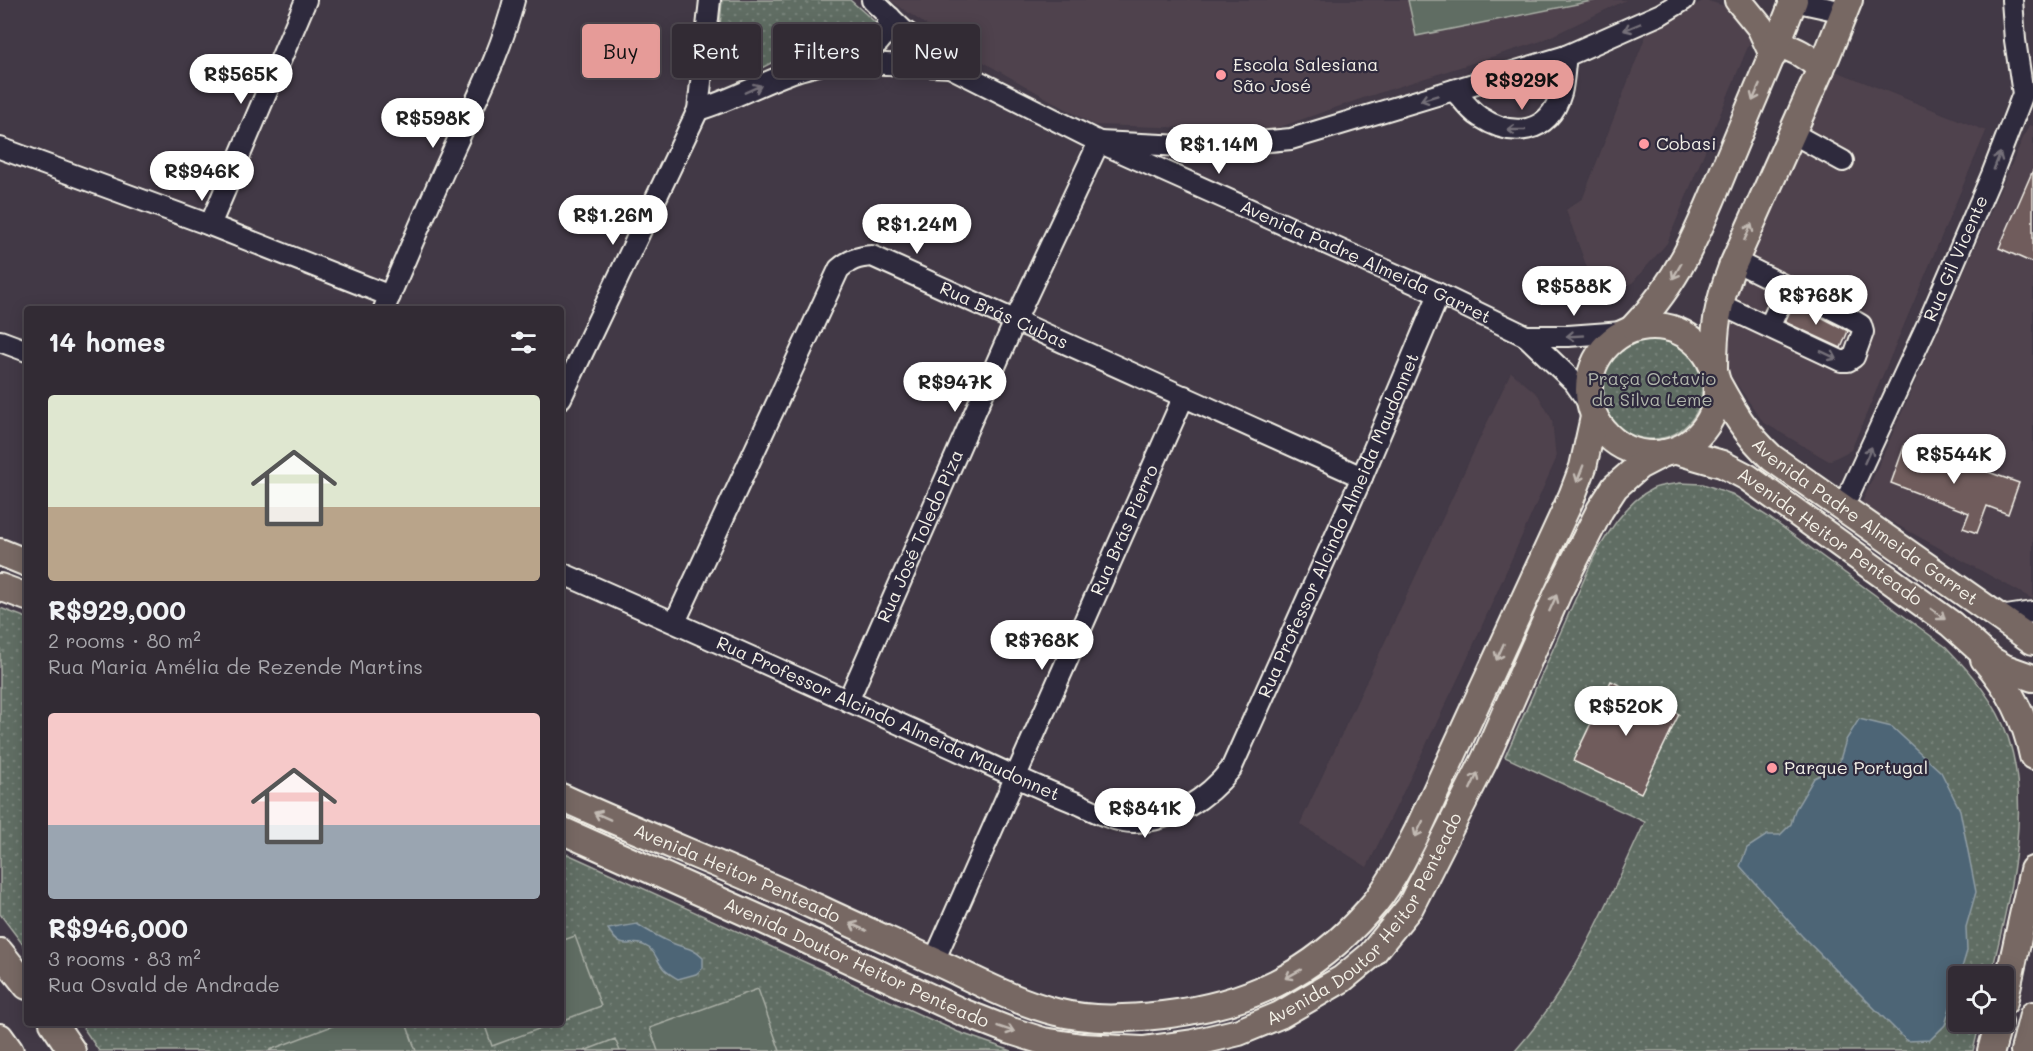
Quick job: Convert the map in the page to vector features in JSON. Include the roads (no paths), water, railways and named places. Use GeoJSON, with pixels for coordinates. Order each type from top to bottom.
{"type":"FeatureCollection","features":[{"type":"Feature","properties":{"kind":"main road"},"geometry":{"type":"LineString","coordinates":[[1738,0],[1775,49]]}},
{"type":"Feature","properties":{"kind":"main road"},"geometry":{"type":"LineString","coordinates":[[1794,0],[1692,245],[1666,290],[1628,329],[1608,342],[1597,357],[1590,374],[1588,390],[1592,411],[1609,437],[1625,448],[1643,454],[1671,452],[1699,435],[1710,420],[1717,401],[1714,333],[1719,304],[1734,261],[1847,6]]}},
{"type":"Feature","properties":{"kind":"main road"},"geometry":{"type":"LineString","coordinates":[[1775,49],[1799,51],[1821,69]]}},
{"type":"Feature","properties":{"kind":"main road"},"geometry":{"type":"LineString","coordinates":[[1628,329],[1666,326],[1687,334],[1704,349],[1716,375]]}},
{"type":"Feature","properties":{"kind":"main road","name":"Avenida Padre Almeida Garret"},"geometry":{"type":"LineString","coordinates":[[1716,375],[1741,425],[1756,443],[1786,468],[2033,641]]}},
{"type":"Feature","properties":{"kind":"main road","name":"Avenida Doutor Heitor Penteado"},"geometry":{"type":"LineString","coordinates":[[923,956],[1013,998],[1057,1012],[1095,1018],[1133,1018],[1193,1011],[1241,999],[1307,966],[1340,940],[1369,910],[1393,877],[1418,832],[1572,496],[1583,467],[1592,411]]}},
{"type":"Feature","properties":{"kind":"main road","name":"Avenida Doutor Heitor Penteado"},"geometry":{"type":"LineString","coordinates":[[665,877],[784,929],[962,1012],[1043,1041],[1082,1047],[1143,1050],[1193,1043],[1239,1032],[1280,1016],[1342,979],[1357,967],[1371,955],[1410,907],[1485,759],[1558,593],[1600,510],[1615,487],[1639,466],[1671,452]]}},
{"type":"Feature","properties":{"kind":"main road","name":"Avenida Heitor Penteado"},"geometry":{"type":"LineString","coordinates":[[1671,452],[1722,464],[1747,477],[1951,624],[1970,643]]}},
{"type":"Feature","properties":{"kind":"main road"},"geometry":{"type":"LineString","coordinates":[[0,552],[24,561]]}},
{"type":"Feature","properties":{"kind":"main road"},"geometry":{"type":"LineString","coordinates":[[0,587],[24,596]]}},
{"type":"Feature","properties":{"kind":"main road"},"geometry":{"type":"LineString","coordinates":[[1970,643],[2005,668],[2033,678]]}},
{"type":"Feature","properties":{"kind":"main road"},"geometry":{"type":"LineString","coordinates":[[1970,643],[1993,669],[2017,707],[2028,734],[2033,756]]}},
{"type":"Feature","properties":{"kind":"main road","name":"Avenida Heitor Penteado"},"geometry":{"type":"LineString","coordinates":[[564,798],[923,956]]}},
{"type":"Feature","properties":{"kind":"main road","name":"Avenida Heitor Penteado"},"geometry":{"type":"LineString","coordinates":[[564,831],[665,877]]}},
{"type":"Feature","properties":{"kind":"main road"},"geometry":{"type":"LineString","coordinates":[[2012,966],[2033,870]]}},
{"type":"Feature","properties":{"kind":"main road"},"geometry":{"type":"LineString","coordinates":[[0,952],[24,982]]}},
{"type":"Feature","properties":{"kind":"main road"},"geometry":{"type":"LineString","coordinates":[[2024,1051],[2033,1015]]}},
{"type":"Feature","properties":{"kind":"main road"},"geometry":{"type":"LineString","coordinates":[[55,1026],[72,1051]]}},
{"type":"Feature","properties":{"kind":"main road"},"geometry":{"type":"LineString","coordinates":[[1991,1051],[1996,1032]]}},
{"type":"Feature","properties":{"kind":"main road"},"geometry":{"type":"LineString","coordinates":[[0,1037],[10,1051]]}},
{"type":"Feature","properties":{"kind":"street"},"geometry":{"type":"LineString","coordinates":[[210,225],[306,0]]}},
{"type":"Feature","properties":{"kind":"street"},"geometry":{"type":"LineString","coordinates":[[0,148],[210,225],[387,302],[493,64],[508,25],[514,0]]}},
{"type":"Feature","properties":{"kind":"street"},"geometry":{"type":"LineString","coordinates":[[564,392],[698,110],[710,0]]}},
{"type":"Feature","properties":{"kind":"street","name":"Avenida Padre Almeida Garret"},"geometry":{"type":"LineString","coordinates":[[872,0],[897,24]]}},
{"type":"Feature","properties":{"kind":"street"},"geometry":{"type":"LineString","coordinates":[[1099,142],[1204,147],[1282,141],[1566,56],[1661,14],[1684,0]]}},
{"type":"Feature","properties":{"kind":"street"},"geometry":{"type":"LineString","coordinates":[[1789,0],[1847,6]]}},
{"type":"Feature","properties":{"kind":"street","name":"Rua Gil Vicente"},"geometry":{"type":"LineString","coordinates":[[1843,507],[1928,324],[1991,177],[2023,94],[2012,0]]}},
{"type":"Feature","properties":{"kind":"street"},"geometry":{"type":"LineString","coordinates":[[881,39],[890,17]]}},
{"type":"Feature","properties":{"kind":"street"},"geometry":{"type":"LineString","coordinates":[[1454,90],[1478,116],[1506,130],[1529,130],[1549,116],[1561,93],[1566,56]]}},
{"type":"Feature","properties":{"kind":"street"},"geometry":{"type":"LineString","coordinates":[[698,110],[719,104],[779,78]]}},
{"type":"Feature","properties":{"kind":"street","name":"Avenida Padre Almeida Garret"},"geometry":{"type":"LineString","coordinates":[[972,78],[1099,142],[1439,294],[1526,336],[1568,336],[1628,329]]}},
{"type":"Feature","properties":{"kind":"street"},"geometry":{"type":"LineString","coordinates":[[1792,133],[1843,161]]}},
{"type":"Feature","properties":{"kind":"street","name":"Rua José Toledo Piza"},"geometry":{"type":"LineString","coordinates":[[848,700],[1015,321],[1099,142]]}},
{"type":"Feature","properties":{"kind":"street","name":"Rua Brás Cubas"},"geometry":{"type":"LineString","coordinates":[[675,622],[839,269],[847,261],[858,257],[872,256],[1362,477]]}},
{"type":"Feature","properties":{"kind":"street"},"geometry":{"type":"LineString","coordinates":[[1719,304],[1841,361],[1848,361],[1854,357],[1863,332],[1861,325],[1846,316],[1734,261]]}},
{"type":"Feature","properties":{"kind":"street"},"geometry":{"type":"LineString","coordinates":[[1768,327],[1788,287]]}},
{"type":"Feature","properties":{"kind":"street","name":"Rua Professor Alcindo Almeida Maudonnet"},"geometry":{"type":"LineString","coordinates":[[564,574],[1111,818],[1133,822],[1178,812],[1202,799],[1231,769],[1362,477],[1439,294]]}},
{"type":"Feature","properties":{"kind":"street"},"geometry":{"type":"LineString","coordinates":[[1526,336],[1574,382],[1592,411]]}},
{"type":"Feature","properties":{"kind":"street"},"geometry":{"type":"LineString","coordinates":[[0,341],[24,350]]}},
{"type":"Feature","properties":{"kind":"street","name":"Rua Brás Pierro"},"geometry":{"type":"LineString","coordinates":[[923,956],[1016,777],[1184,396]]}},
{"type":"Feature","properties":{"kind":"street"},"geometry":{"type":"LineString","coordinates":[[1990,611],[2006,616],[2033,612]]}},
{"type":"Feature","properties":{"kind":"water"},"geometry":{"type":"Polygon","coordinates":[[[1859,719],[1892,727],[1941,772],[1960,810],[1976,892],[1966,927],[1967,951],[1963,966],[1948,966],[1948,1015],[1945,1025],[1930,1040],[1907,1041],[1802,936],[1740,866],[1747,848],[1767,835],[1780,835],[1791,824],[1795,810],[1814,778],[1838,766],[1846,740],[1859,719]]]}},
{"type":"Feature","properties":{"kind":"water"},"geometry":{"type":"Polygon","coordinates":[[[637,924],[663,939],[695,952],[703,958],[703,968],[696,974],[678,979],[665,970],[649,948],[637,943],[623,944],[608,929],[637,924]]]}},
{"type":"Feature","properties":{"kind":"place","name":"Escola Salesiana São José"},"geometry":{"type":"Point","coordinates":[1221,75]}},
{"type":"Feature","properties":{"kind":"place","name":"Cobasi"},"geometry":{"type":"Point","coordinates":[1644,144]}},
{"type":"Feature","properties":{"kind":"place","name":"Parque Portugal"},"geometry":{"type":"Point","coordinates":[1772,768]}},
{"type":"Feature","properties":{"kind":"park label","name":"Praça Octavio da Silva Leme"},"geometry":{"type":"Point","coordinates":[1652,389]}}]}
